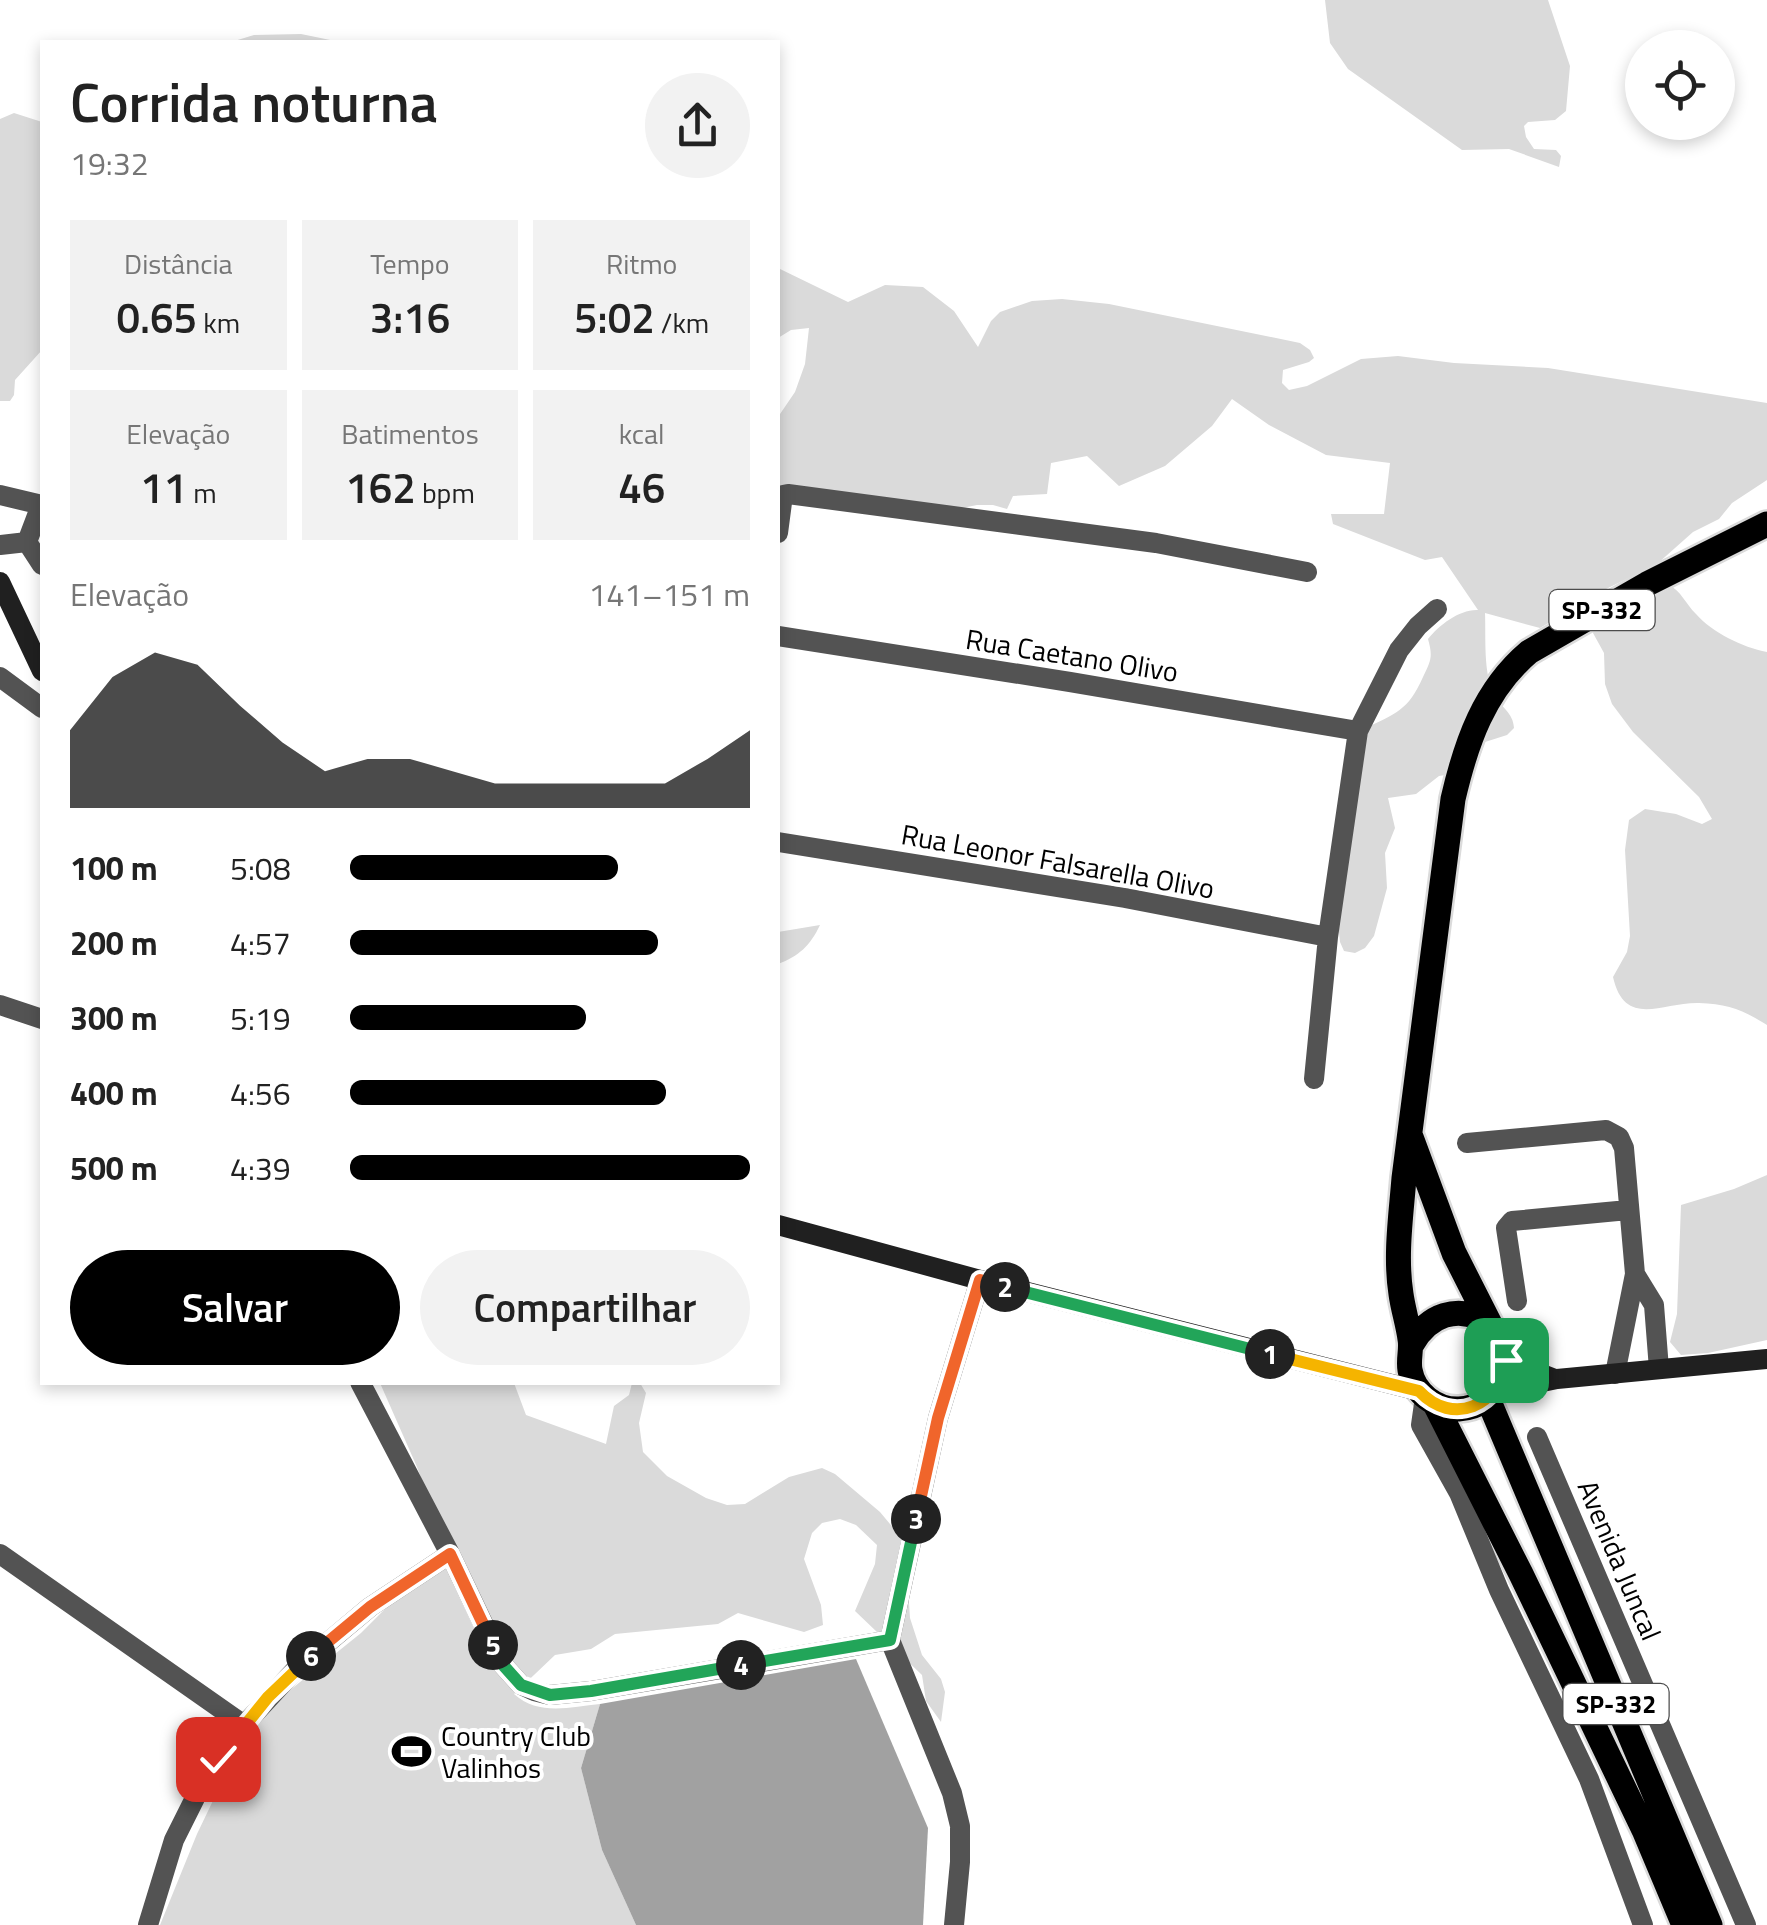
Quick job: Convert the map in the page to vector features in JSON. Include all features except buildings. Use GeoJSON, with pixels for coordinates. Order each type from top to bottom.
{"type":"FeatureCollection","features":[{"type":"Feature","properties":{"kind":"main road","name":"SP-332"},"geometry":{"type":"LineString","coordinates":[[1684,1925],[1644,1830],[1538,1608],[1420,1381],[1400,1291],[1400,1224],[1452,799],[1463,754],[1482,710],[1529,652],[1647,584],[1767,524]]}},
{"type":"Feature","properties":{"kind":"main road"},"geometry":{"type":"LineString","coordinates":[[0,582],[40,667]]}},
{"type":"Feature","properties":{"kind":"main road","name":"SP-332"},"geometry":{"type":"LineString","coordinates":[[1410,1132],[1454,1253],[1491,1326]]}},
{"type":"Feature","properties":{"kind":"main road"},"geometry":{"type":"LineString","coordinates":[[780,1226],[1375,1382],[1420,1381],[1448,1408],[1476,1406],[1493,1393],[1504,1374],[1506,1360],[1499,1336],[1478,1317],[1462,1313],[1431,1320],[1420,1330],[1420,1381]]}},
{"type":"Feature","properties":{"kind":"main road"},"geometry":{"type":"LineString","coordinates":[[1493,1393],[1557,1379],[1767,1358]]}},
{"type":"Feature","properties":{"kind":"main road"},"geometry":{"type":"LineString","coordinates":[[1506,1360],[1557,1379]]}},
{"type":"Feature","properties":{"kind":"main road","name":"SP-332"},"geometry":{"type":"LineString","coordinates":[[1493,1393],[1710,1925]]}},
{"type":"Feature","properties":{"kind":"street"},"geometry":{"type":"LineString","coordinates":[[780,518],[783,496],[788,494],[1156,543],[1307,572]]}},
{"type":"Feature","properties":{"kind":"street"},"geometry":{"type":"LineString","coordinates":[[0,495],[40,505]]}},
{"type":"Feature","properties":{"kind":"street"},"geometry":{"type":"LineString","coordinates":[[27,542],[40,510]]}},
{"type":"Feature","properties":{"kind":"street"},"geometry":{"type":"LineString","coordinates":[[0,544],[27,542]]}},
{"type":"Feature","properties":{"kind":"street"},"geometry":{"type":"LineString","coordinates":[[27,542],[40,562]]}},
{"type":"Feature","properties":{"kind":"street"},"geometry":{"type":"LineString","coordinates":[[1314,1079],[1328,938],[1358,730],[1399,650],[1437,610]]}},
{"type":"Feature","properties":{"kind":"street","name":"Rua Caetano Olivo"},"geometry":{"type":"LineString","coordinates":[[780,636],[1358,730]]}},
{"type":"Feature","properties":{"kind":"street"},"geometry":{"type":"LineString","coordinates":[[0,676],[40,706]]}},
{"type":"Feature","properties":{"kind":"street","name":"Rua Leonor Falsarella Olivo"},"geometry":{"type":"LineString","coordinates":[[780,842],[1125,898],[1328,938]]}},
{"type":"Feature","properties":{"kind":"street"},"geometry":{"type":"LineString","coordinates":[[0,1005],[40,1018]]}},
{"type":"Feature","properties":{"kind":"street"},"geometry":{"type":"LineString","coordinates":[[1467,1143],[1606,1130],[1619,1137],[1624,1148],[1635,1274],[1615,1374]]}},
{"type":"Feature","properties":{"kind":"street"},"geometry":{"type":"LineString","coordinates":[[1516,1300],[1506,1243],[1506,1228],[1512,1221],[1628,1210]]}},
{"type":"Feature","properties":{"kind":"street"},"geometry":{"type":"LineString","coordinates":[[1635,1274],[1654,1305],[1660,1369]]}},
{"type":"Feature","properties":{"kind":"street"},"geometry":{"type":"LineString","coordinates":[[954,1925],[960,1826],[952,1793],[890,1640],[938,1418],[980,1280]]}},
{"type":"Feature","properties":{"kind":"street"},"geometry":{"type":"LineString","coordinates":[[1420,1381],[1421,1425],[1459,1493],[1499,1590],[1590,1779],[1643,1925]]}},
{"type":"Feature","properties":{"kind":"street"},"geometry":{"type":"LineString","coordinates":[[362,1385],[503,1665],[521,1685],[550,1695],[591,1691],[890,1640]]}},
{"type":"Feature","properties":{"kind":"street","name":"Avenida Juncal"},"geometry":{"type":"LineString","coordinates":[[1537,1437],[1746,1925]]}},
{"type":"Feature","properties":{"kind":"street"},"geometry":{"type":"LineString","coordinates":[[0,1554],[244,1725]]}},
{"type":"Feature","properties":{"kind":"street"},"geometry":{"type":"LineString","coordinates":[[148,1925],[174,1840],[194,1798],[244,1725],[296,1669],[370,1607],[450,1554]]}},
{"type":"Feature","properties":{"kind":"shaded area"},"geometry":{"type":"Polygon","coordinates":[[[1325,0],[1548,0],[1570,66],[1566,111],[1555,120],[1528,122],[1524,126],[1534,149],[1556,150],[1561,156],[1559,167],[1509,149],[1462,150],[1348,69],[1330,43],[1325,0]]]}},
{"type":"Feature","properties":{"kind":"shaded area"},"geometry":{"type":"Polygon","coordinates":[[[301,34],[330,40],[238,40],[254,35],[301,34]]]}},
{"type":"Feature","properties":{"kind":"shaded area"},"geometry":{"type":"Polygon","coordinates":[[[14,113],[40,121],[40,352],[15,380],[10,401],[0,401],[0,119],[14,113]]]}},
{"type":"Feature","properties":{"kind":"shaded area"},"geometry":{"type":"Polygon","coordinates":[[[780,269],[848,302],[885,285],[923,287],[954,311],[978,347],[1000,312],[1032,301],[1062,299],[1109,304],[1300,343],[1314,358],[1283,370],[1282,383],[1289,390],[1307,386],[1361,359],[1398,356],[1548,368],[1767,403],[1767,480],[1732,503],[1719,519],[1693,532],[1657,564],[1540,628],[1485,613],[1490,686],[1514,728],[1507,735],[1485,742],[1475,770],[1439,776],[1416,794],[1388,798],[1395,828],[1385,853],[1387,888],[1374,936],[1355,953],[1344,951],[1340,942],[1334,884],[1364,729],[1393,714],[1412,697],[1429,662],[1428,639],[1457,615],[1478,610],[1442,557],[1425,560],[1333,524],[1331,514],[1384,514],[1390,463],[1326,455],[1269,425],[1232,399],[1212,426],[1165,466],[1119,486],[1087,456],[1051,463],[1047,494],[1013,496],[1007,509],[977,505],[908,519],[780,490],[780,414],[795,392],[805,364],[809,328],[791,330],[780,337],[780,269]]]}},
{"type":"Feature","properties":{"kind":"shaded area"},"geometry":{"type":"Polygon","coordinates":[[[1668,584],[1719,633],[1767,652],[1767,1025],[1718,1005],[1636,1008],[1626,1003],[1613,977],[1627,952],[1630,936],[1625,850],[1629,820],[1645,809],[1676,814],[1702,824],[1712,819],[1699,797],[1633,732],[1612,704],[1605,684],[1604,653],[1593,633],[1595,618],[1668,584]]]}},
{"type":"Feature","properties":{"kind":"shaded area"},"geometry":{"type":"Polygon","coordinates":[[[820,925],[803,949],[780,963],[780,932],[820,925]]]}},
{"type":"Feature","properties":{"kind":"shaded area"},"geometry":{"type":"Polygon","coordinates":[[[1767,1175],[1767,1340],[1681,1355],[1670,1342],[1677,1314],[1681,1205],[1767,1175]]]}},
{"type":"Feature","properties":{"kind":"shaded area"},"geometry":{"type":"Polygon","coordinates":[[[381,1385],[515,1385],[526,1415],[606,1444],[614,1406],[629,1395],[632,1385],[641,1385],[646,1393],[639,1423],[643,1452],[667,1476],[727,1505],[745,1504],[789,1477],[822,1468],[835,1474],[880,1512],[905,1542],[910,1618],[922,1655],[941,1679],[945,1692],[941,1722],[926,1701],[922,1675],[855,1611],[875,1564],[877,1545],[856,1525],[840,1519],[822,1523],[812,1533],[804,1559],[821,1605],[823,1625],[804,1632],[738,1613],[718,1624],[615,1634],[591,1649],[555,1655],[514,1694],[544,1708],[600,1704],[581,1768],[602,1850],[636,1925],[160,1925],[197,1834],[245,1734],[269,1707],[361,1633],[387,1607],[422,1583],[444,1540],[381,1385]]]}},
{"type":"Feature","properties":{"kind":"shaded area"},"geometry":{"type":"Polygon","coordinates":[[[856,1659],[928,1828],[923,1925],[636,1925],[602,1850],[581,1768],[600,1704],[856,1659]]]}},
{"type":"Feature","properties":{"kind":"place","name":"Country Club Valinhos"},"geometry":{"type":"Point","coordinates":[411,1751]}},
{"type":"Feature","properties":{"kind":"route"},"geometry":{"type":"LineString","coordinates":[[218,1759],[296,1669],[370,1607],[450,1554],[503,1665],[521,1685],[550,1695],[890,1640],[938,1418],[980,1280],[1419,1391],[1435,1404],[1448,1408],[1476,1406],[1488,1398],[1498,1387],[1506,1360]]}}]}
